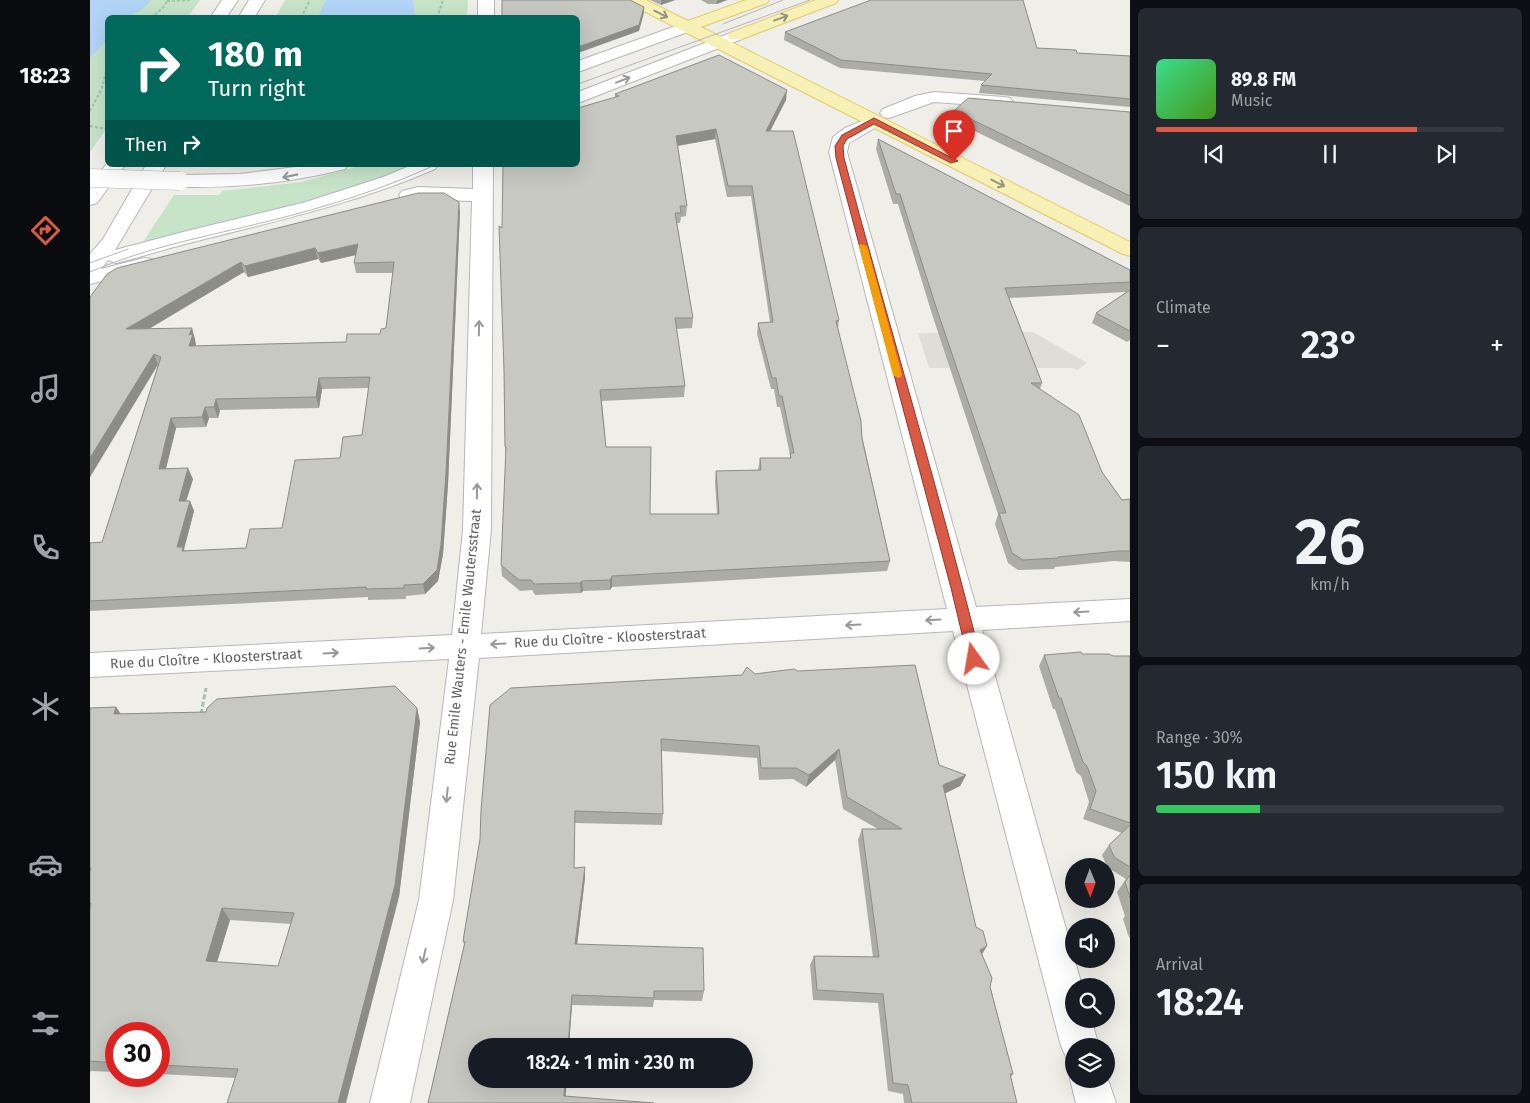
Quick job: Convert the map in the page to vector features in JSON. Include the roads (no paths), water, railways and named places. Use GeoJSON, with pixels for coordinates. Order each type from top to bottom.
{"type":"FeatureCollection","features":[{"type":"Feature","properties":{"kind":"main road"},"geometry":{"type":"LineString","coordinates":[[634,0],[687,28],[728,40],[881,117],[1130,235]]}},
{"type":"Feature","properties":{"kind":"main road"},"geometry":{"type":"LineString","coordinates":[[666,0],[706,20],[728,40]]}},
{"type":"Feature","properties":{"kind":"main road"},"geometry":{"type":"LineString","coordinates":[[687,28],[761,0]]}},
{"type":"Feature","properties":{"kind":"main road"},"geometry":{"type":"LineString","coordinates":[[728,40],[830,0]]}},
{"type":"Feature","properties":{"kind":"main road"},"geometry":{"type":"LineString","coordinates":[[881,117],[1130,250]]}},
{"type":"Feature","properties":{"kind":"street"},"geometry":{"type":"LineString","coordinates":[[220,15],[230,0]]}},
{"type":"Feature","properties":{"kind":"street"},"geometry":{"type":"LineString","coordinates":[[248,15],[257,0]]}},
{"type":"Feature","properties":{"kind":"street"},"geometry":{"type":"LineString","coordinates":[[486,0],[486,15]]}},
{"type":"Feature","properties":{"kind":"street"},"geometry":{"type":"LineString","coordinates":[[580,66],[687,28]]}},
{"type":"Feature","properties":{"kind":"street"},"geometry":{"type":"LineString","coordinates":[[580,97],[728,40]]}},
{"type":"Feature","properties":{"kind":"street"},"geometry":{"type":"LineString","coordinates":[[1025,104],[934,98],[921,100],[881,117],[844,137],[840,141],[838,152],[1078,1038]]}},
{"type":"Feature","properties":{"kind":"street"},"geometry":{"type":"LineString","coordinates":[[90,199],[114,167]]}},
{"type":"Feature","properties":{"kind":"street"},"geometry":{"type":"LineString","coordinates":[[91,269],[112,241],[155,167]]}},
{"type":"Feature","properties":{"kind":"street"},"geometry":{"type":"LineString","coordinates":[[90,178],[218,182],[261,180],[328,167]]}},
{"type":"Feature","properties":{"kind":"street"},"geometry":{"type":"LineString","coordinates":[[91,269],[144,249],[345,197],[394,180],[423,167]]}},
{"type":"Feature","properties":{"kind":"street","name":"Rue Emile Wauters - Emile Wautersstraat"},"geometry":{"type":"LineString","coordinates":[[390,1103],[436,900],[476,530],[483,167]]}},
{"type":"Feature","properties":{"kind":"street"},"geometry":{"type":"LineString","coordinates":[[91,269],[418,193],[482,195]]}},
{"type":"Feature","properties":{"kind":"street","name":"Rue du Cloître - Kloosterstraat"},"geometry":{"type":"LineString","coordinates":[[90,664],[1130,610]]}},
{"type":"Feature","properties":{"kind":"street"},"geometry":{"type":"LineString","coordinates":[[1092,1088],[1096,1103]]}},
{"type":"Feature","properties":{"kind":"water"},"geometry":{"type":"Polygon","coordinates":[[[90,0],[151,0],[132,15],[105,15],[105,41],[90,58],[90,0]]]}},
{"type":"Feature","properties":{"kind":"water"},"geometry":{"type":"Polygon","coordinates":[[[326,0],[413,0],[415,15],[319,15],[326,0]]]}},
{"type":"Feature","properties":{"kind":"tram line"},"geometry":{"type":"LineString","coordinates":[[723,24],[783,0]]}},
{"type":"Feature","properties":{"kind":"tram line"},"geometry":{"type":"LineString","coordinates":[[580,83],[810,0]]}},
{"type":"Feature","properties":{"kind":"tram line"},"geometry":{"type":"LineString","coordinates":[[90,272],[156,249],[332,204],[374,190],[430,167]]}},
{"type":"Feature","properties":{"kind":"tram line"},"geometry":{"type":"LineString","coordinates":[[90,263],[128,249]]}}]}
